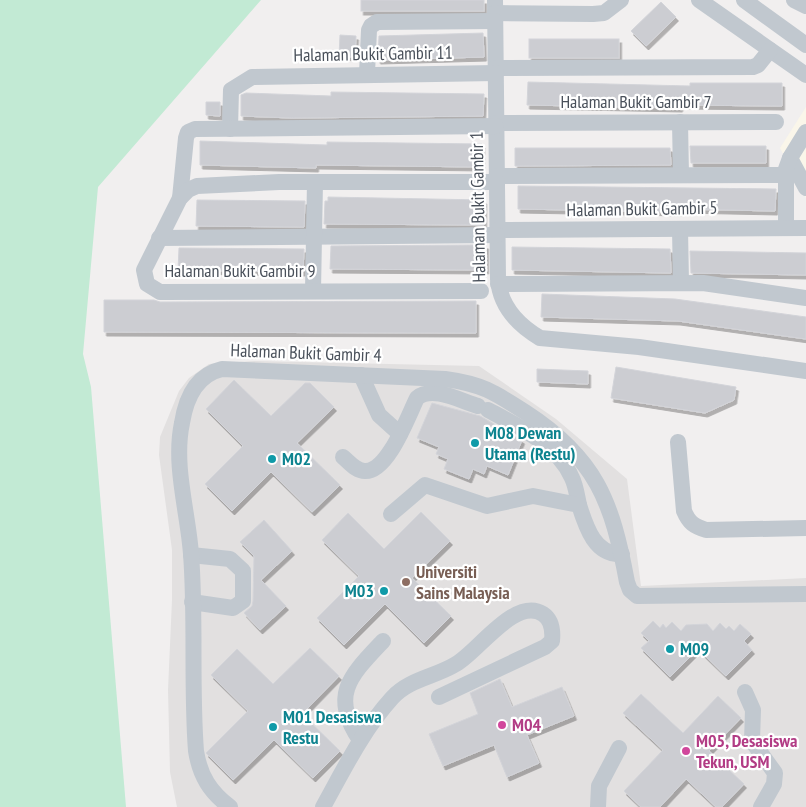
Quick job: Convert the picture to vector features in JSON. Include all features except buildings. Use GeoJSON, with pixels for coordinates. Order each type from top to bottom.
{"type":"FeatureCollection","features":[{"type":"Feature","properties":{"kind":"street"},"geometry":{"type":"LineString","coordinates":[[367,73],[369,30],[370,26],[377,22],[495,11],[593,14],[604,12],[621,0]]}},
{"type":"Feature","properties":{"kind":"street"},"geometry":{"type":"LineString","coordinates":[[699,0],[806,75]]}},
{"type":"Feature","properties":{"kind":"street"},"geometry":{"type":"LineString","coordinates":[[744,0],[806,45]]}},
{"type":"Feature","properties":{"kind":"street"},"geometry":{"type":"LineString","coordinates":[[794,0],[806,6]]}},
{"type":"Feature","properties":{"kind":"street","name":"Halaman Bukit Gambir 1"},"geometry":{"type":"LineString","coordinates":[[495,11],[498,284],[503,301],[513,317],[526,330],[540,338],[640,347],[806,371]]}},
{"type":"Feature","properties":{"kind":"street","name":"Halaman Bukit Gambir 11"},"geometry":{"type":"LineString","coordinates":[[230,129],[231,90],[252,77],[496,70],[753,67],[758,66],[770,50]]}},
{"type":"Feature","properties":{"kind":"street"},"geometry":{"type":"LineString","coordinates":[[680,122],[681,175]]}},
{"type":"Feature","properties":{"kind":"street","name":"Halaman Bukit Gambir 7"},"geometry":{"type":"LineString","coordinates":[[180,198],[188,132],[195,129],[776,122]]}},
{"type":"Feature","properties":{"kind":"street"},"geometry":{"type":"LineString","coordinates":[[786,227],[786,175],[790,158],[806,132]]}},
{"type":"Feature","properties":{"kind":"street"},"geometry":{"type":"LineString","coordinates":[[790,158],[806,188]]}},
{"type":"Feature","properties":{"kind":"street"},"geometry":{"type":"LineString","coordinates":[[180,198],[188,190],[197,186],[681,175],[786,175]]}},
{"type":"Feature","properties":{"kind":"street"},"geometry":{"type":"LineString","coordinates":[[313,291],[315,182]]}},
{"type":"Feature","properties":{"kind":"street","name":"Halaman Bukit Gambir 9"},"geometry":{"type":"LineString","coordinates":[[180,198],[144,270],[147,284],[160,292],[481,291]]}},
{"type":"Feature","properties":{"kind":"street","name":"Halaman Bukit Gambir 5"},"geometry":{"type":"LineString","coordinates":[[159,238],[806,228]]}},
{"type":"Feature","properties":{"kind":"street"},"geometry":{"type":"LineString","coordinates":[[680,229],[681,282]]}},
{"type":"Feature","properties":{"kind":"street"},"geometry":{"type":"LineString","coordinates":[[498,284],[681,282],[703,283],[806,298]]}},
{"type":"Feature","properties":{"kind":"street","name":"Halaman Bukit Gambir 4"},"geometry":{"type":"LineString","coordinates":[[230,807],[218,798],[206,783],[199,767],[194,730],[191,555],[181,467],[180,436],[190,395],[204,376],[222,369],[361,375],[473,383],[488,388],[554,431],[584,463],[599,486],[616,525],[630,590],[637,596],[806,594]]}},
{"type":"Feature","properties":{"kind":"street"},"geometry":{"type":"LineString","coordinates":[[361,375],[378,414],[400,434]]}},
{"type":"Feature","properties":{"kind":"street"},"geometry":{"type":"LineString","coordinates":[[343,457],[356,469],[371,471],[387,457],[417,398],[424,394],[438,394],[483,408],[530,434],[562,462],[572,478],[579,505],[591,535],[600,548],[614,555],[622,554]]}},
{"type":"Feature","properties":{"kind":"street"},"geometry":{"type":"LineString","coordinates":[[678,442],[684,510],[688,520],[694,527],[706,530],[806,528]]}},
{"type":"Feature","properties":{"kind":"street"},"geometry":{"type":"LineString","coordinates":[[391,514],[425,486],[487,506],[533,496],[579,505]]}},
{"type":"Feature","properties":{"kind":"street"},"geometry":{"type":"LineString","coordinates":[[191,555],[230,559],[243,572],[243,601],[233,608],[192,602]]}},
{"type":"Feature","properties":{"kind":"street"},"geometry":{"type":"LineString","coordinates":[[323,807],[360,740],[394,696],[414,682],[454,666],[469,656],[508,618],[529,610],[544,615],[551,623],[552,641],[545,647],[439,697]]}},
{"type":"Feature","properties":{"kind":"street"},"geometry":{"type":"LineString","coordinates":[[360,740],[346,715],[345,692],[348,681],[357,668],[383,641]]}},
{"type":"Feature","properties":{"kind":"street"},"geometry":{"type":"LineString","coordinates":[[745,692],[753,710],[752,741],[776,773],[774,784],[761,807]]}},
{"type":"Feature","properties":{"kind":"street"},"geometry":{"type":"LineString","coordinates":[[598,807],[599,786],[619,748]]}},
{"type":"Feature","properties":{"kind":"shaded area"},"geometry":{"type":"Polygon","coordinates":[[[806,107],[806,198],[780,148],[806,107]]]}},
{"type":"Feature","properties":{"kind":"shaded area","name":"Universiti Sains Malaysia"},"geometry":{"type":"Polygon","coordinates":[[[254,361],[479,366],[556,419],[627,479],[641,586],[806,578],[806,807],[177,807],[170,772],[168,690],[172,550],[159,455],[160,437],[179,391],[189,378],[209,364],[254,361]]]}},
{"type":"Feature","properties":{"kind":"green space"},"geometry":{"type":"Polygon","coordinates":[[[0,0],[261,0],[98,187],[83,354],[91,387],[126,807],[0,807],[0,0]]]}},
{"type":"Feature","properties":{"kind":"place","name":"M08 Dewan Utama (Restu)"},"geometry":{"type":"Point","coordinates":[475,443]}},
{"type":"Feature","properties":{"kind":"place","name":"M02"},"geometry":{"type":"Point","coordinates":[272,459]}},
{"type":"Feature","properties":{"kind":"place","name":"Universiti Sains Malaysia"},"geometry":{"type":"Point","coordinates":[406,582]}},
{"type":"Feature","properties":{"kind":"place","name":"M03"},"geometry":{"type":"Point","coordinates":[384,591]}},
{"type":"Feature","properties":{"kind":"place","name":"M09"},"geometry":{"type":"Point","coordinates":[670,649]}},
{"type":"Feature","properties":{"kind":"place","name":"M04"},"geometry":{"type":"Point","coordinates":[502,725]}},
{"type":"Feature","properties":{"kind":"place","name":"M01 Desasiswa Restu"},"geometry":{"type":"Point","coordinates":[273,727]}},
{"type":"Feature","properties":{"kind":"place","name":"M05, Desasiswa Tekun, USM"},"geometry":{"type":"Point","coordinates":[686,751]}}]}
